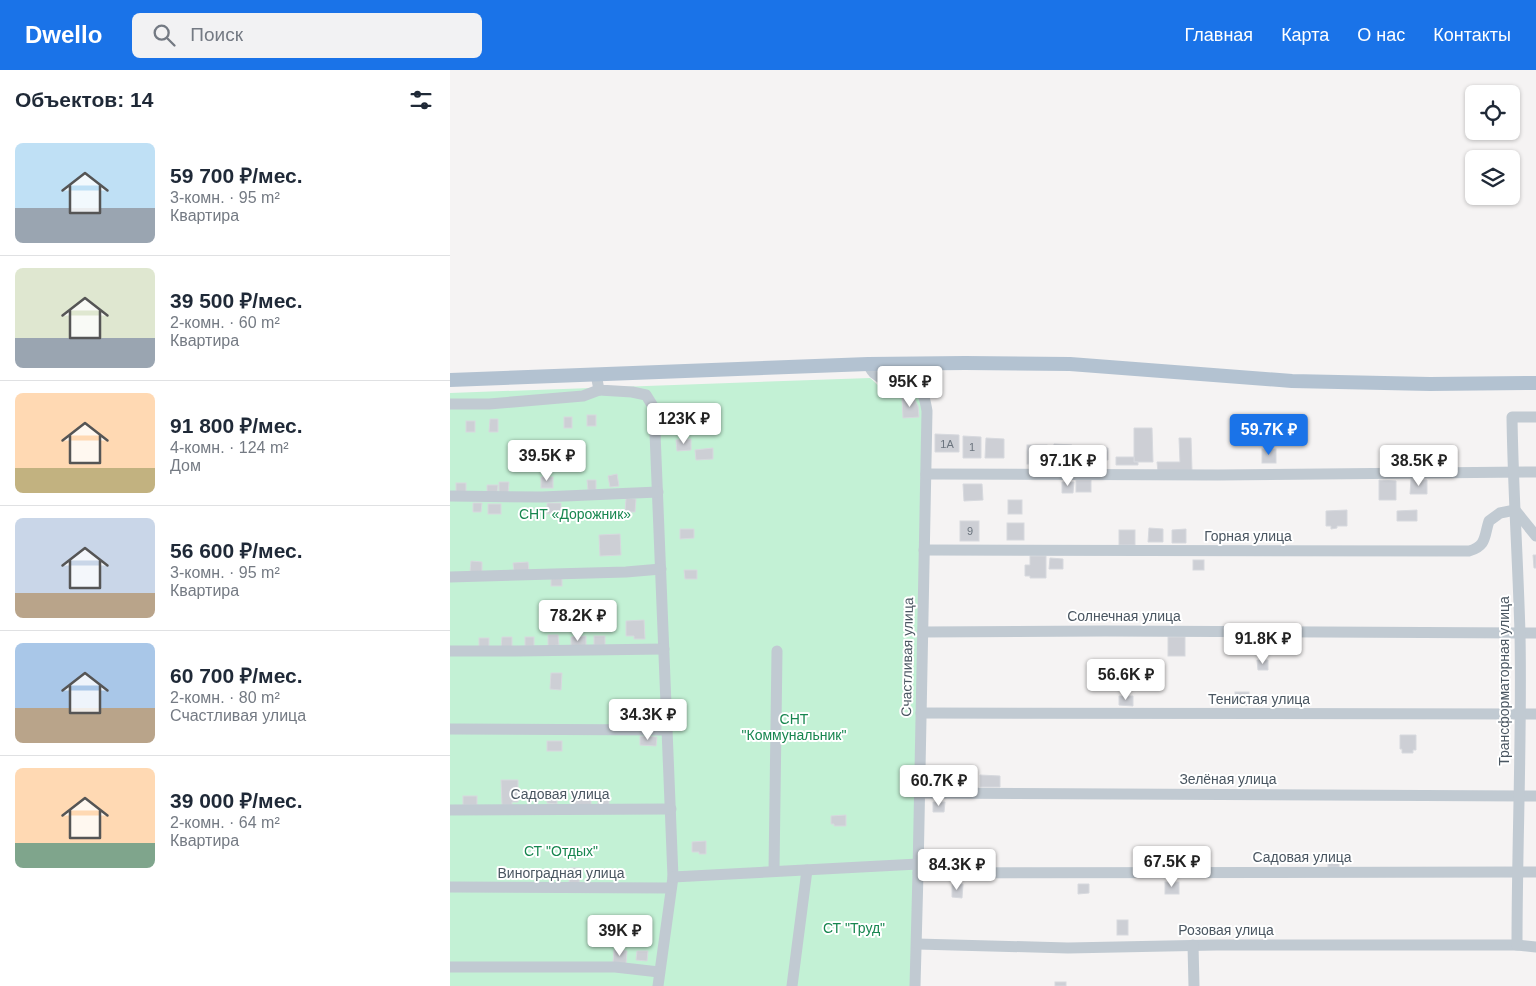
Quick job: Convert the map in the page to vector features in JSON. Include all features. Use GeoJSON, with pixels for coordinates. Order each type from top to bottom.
{"type":"FeatureCollection","features":[{"type":"Feature","properties":{"kind":"main road"},"geometry":{"type":"LineString","coordinates":[[450,380],[868,364],[1070,364],[1292,382],[1536,383]]}},
{"type":"Feature","properties":{"kind":"street","name":"Счастливая улица"},"geometry":{"type":"LineString","coordinates":[[868,364],[881,379],[913,386],[920,391],[924,396],[927,411],[915,986]]}},
{"type":"Feature","properties":{"kind":"street"},"geometry":{"type":"LineString","coordinates":[[596,374],[599,390]]}},
{"type":"Feature","properties":{"kind":"street"},"geometry":{"type":"LineString","coordinates":[[450,404],[489,404],[584,396],[599,390],[632,392],[646,395],[654,408],[671,809],[672,882],[658,986]]}},
{"type":"Feature","properties":{"kind":"street","name":"Трансформаторная улица"},"geometry":{"type":"LineString","coordinates":[[1517,945],[1520,634],[1512,417],[1536,417]]}},
{"type":"Feature","properties":{"kind":"street"},"geometry":{"type":"LineString","coordinates":[[926,474],[1218,475],[1536,472]]}},
{"type":"Feature","properties":{"kind":"street"},"geometry":{"type":"LineString","coordinates":[[450,496],[542,497],[658,492]]}},
{"type":"Feature","properties":{"kind":"street"},"geometry":{"type":"LineString","coordinates":[[1515,510],[1536,536]]}},
{"type":"Feature","properties":{"kind":"street","name":"Горная улица"},"geometry":{"type":"LineString","coordinates":[[924,550],[1469,552],[1482,546],[1489,521],[1500,513],[1515,510]]}},
{"type":"Feature","properties":{"kind":"street"},"geometry":{"type":"LineString","coordinates":[[450,577],[661,569]]}},
{"type":"Feature","properties":{"kind":"street","name":"Солнечная улица"},"geometry":{"type":"LineString","coordinates":[[923,632],[1105,630],[1536,633]]}},
{"type":"Feature","properties":{"kind":"street"},"geometry":{"type":"LineString","coordinates":[[450,651],[516,652],[664,649]]}},
{"type":"Feature","properties":{"kind":"street"},"geometry":{"type":"LineString","coordinates":[[774,871],[777,651]]}},
{"type":"Feature","properties":{"kind":"street","name":"Тенистая улица"},"geometry":{"type":"LineString","coordinates":[[921,713],[1536,714]]}},
{"type":"Feature","properties":{"kind":"street"},"geometry":{"type":"LineString","coordinates":[[450,729],[667,730]]}},
{"type":"Feature","properties":{"kind":"street","name":"Зелёная улица"},"geometry":{"type":"LineString","coordinates":[[920,793],[1536,796]]}},
{"type":"Feature","properties":{"kind":"street","name":"Садовая улица"},"geometry":{"type":"LineString","coordinates":[[450,810],[671,809]]}},
{"type":"Feature","properties":{"kind":"street"},"geometry":{"type":"LineString","coordinates":[[792,986],[807,870]]}},
{"type":"Feature","properties":{"kind":"street","name":"Виноградная улица"},"geometry":{"type":"LineString","coordinates":[[450,887],[672,882],[774,871],[807,870]]}},
{"type":"Feature","properties":{"kind":"street","name":"Садовая улица"},"geometry":{"type":"LineString","coordinates":[[807,870],[1536,872]]}},
{"type":"Feature","properties":{"kind":"street","name":"Розовая улица"},"geometry":{"type":"LineString","coordinates":[[917,944],[1068,948],[1193,945],[1517,945],[1536,947]]}},
{"type":"Feature","properties":{"kind":"street"},"geometry":{"type":"LineString","coordinates":[[1193,945],[1194,986]]}},
{"type":"Feature","properties":{"kind":"street"},"geometry":{"type":"LineString","coordinates":[[450,967],[615,967],[659,972]]}},
{"type":"Feature","properties":{"kind":"green space"},"geometry":{"type":"Polygon","coordinates":[[[870,378],[884,388],[909,391],[920,395],[923,413],[918,864],[673,877],[658,986],[450,986],[450,393],[870,378]]]}},
{"type":"Feature","properties":{"kind":"green space","name":"СТ \"Труд\""},"geometry":{"type":"Polygon","coordinates":[[[916,868],[910,986],[660,986],[675,879],[916,868]]]}},
{"type":"Feature","properties":{"kind":"building"},"geometry":{"type":"Polygon","coordinates":[[[902,398],[914,398],[918,406],[919,417],[903,418],[902,398]]]}},
{"type":"Feature","properties":{"kind":"building"},"geometry":{"type":"Polygon","coordinates":[[[587,415],[596,415],[596,426],[587,426],[587,415]]]}},
{"type":"Feature","properties":{"kind":"building"},"geometry":{"type":"Polygon","coordinates":[[[564,417],[572,417],[572,428],[564,428],[564,417]]]}},
{"type":"Feature","properties":{"kind":"building"},"geometry":{"type":"Polygon","coordinates":[[[490,419],[498,419],[498,432],[489,432],[490,419]]]}},
{"type":"Feature","properties":{"kind":"building"},"geometry":{"type":"Polygon","coordinates":[[[466,421],[475,421],[475,432],[466,432],[466,421]]]}},
{"type":"Feature","properties":{"kind":"building"},"geometry":{"type":"Polygon","coordinates":[[[1134,428],[1152,428],[1153,462],[1134,462],[1134,428]]]}},
{"type":"Feature","properties":{"kind":"building"},"geometry":{"type":"Polygon","coordinates":[[[935,434],[959,435],[959,452],[935,452],[935,434]]]}},
{"type":"Feature","properties":{"kind":"building"},"geometry":{"type":"Polygon","coordinates":[[[963,436],[981,437],[981,458],[963,458],[963,436]]]}},
{"type":"Feature","properties":{"kind":"building"},"geometry":{"type":"Polygon","coordinates":[[[986,438],[1004,439],[1004,458],[985,458],[986,438]]]}},
{"type":"Feature","properties":{"kind":"building"},"geometry":{"type":"Polygon","coordinates":[[[1179,438],[1191,438],[1192,471],[1158,472],[1157,462],[1180,462],[1179,438]]]}},
{"type":"Feature","properties":{"kind":"building"},"geometry":{"type":"Polygon","coordinates":[[[691,439],[691,450],[677,451],[676,440],[691,439]]]}},
{"type":"Feature","properties":{"kind":"building"},"geometry":{"type":"Polygon","coordinates":[[[1054,444],[1072,445],[1071,464],[1053,463],[1054,444]]]}},
{"type":"Feature","properties":{"kind":"building"},"geometry":{"type":"Polygon","coordinates":[[[1027,445],[1047,445],[1047,464],[1027,464],[1027,445]]]}},
{"type":"Feature","properties":{"kind":"building"},"geometry":{"type":"Polygon","coordinates":[[[1438,447],[1439,467],[1422,468],[1420,448],[1438,447]]]}},
{"type":"Feature","properties":{"kind":"building"},"geometry":{"type":"Polygon","coordinates":[[[713,448],[713,459],[696,460],[695,450],[713,448]]]}},
{"type":"Feature","properties":{"kind":"building"},"geometry":{"type":"Polygon","coordinates":[[[1095,448],[1108,448],[1108,460],[1094,460],[1095,448]]]}},
{"type":"Feature","properties":{"kind":"building"},"geometry":{"type":"Polygon","coordinates":[[[1262,449],[1276,449],[1276,463],[1262,463],[1262,449]]]}},
{"type":"Feature","properties":{"kind":"building"},"geometry":{"type":"Polygon","coordinates":[[[1116,457],[1134,457],[1134,462],[1138,462],[1138,465],[1116,465],[1116,457]]]}},
{"type":"Feature","properties":{"kind":"building"},"geometry":{"type":"Polygon","coordinates":[[[617,474],[619,486],[610,487],[608,476],[617,474]]]}},
{"type":"Feature","properties":{"kind":"building"},"geometry":{"type":"Polygon","coordinates":[[[541,477],[553,477],[553,488],[541,488],[541,477]]]}},
{"type":"Feature","properties":{"kind":"building"},"geometry":{"type":"Polygon","coordinates":[[[1411,479],[1427,480],[1427,494],[1410,494],[1411,479]]]}},
{"type":"Feature","properties":{"kind":"building"},"geometry":{"type":"Polygon","coordinates":[[[587,480],[596,480],[596,490],[588,490],[587,480]]]}},
{"type":"Feature","properties":{"kind":"building"},"geometry":{"type":"Polygon","coordinates":[[[1076,480],[1091,480],[1091,492],[1076,492],[1076,480]]]}},
{"type":"Feature","properties":{"kind":"building"},"geometry":{"type":"Polygon","coordinates":[[[1379,480],[1396,481],[1396,500],[1379,500],[1379,480]]]}},
{"type":"Feature","properties":{"kind":"building"},"geometry":{"type":"Polygon","coordinates":[[[499,482],[509,482],[508,493],[499,493],[499,482]]]}},
{"type":"Feature","properties":{"kind":"building"},"geometry":{"type":"Polygon","coordinates":[[[1062,482],[1074,482],[1073,493],[1062,493],[1062,482]]]}},
{"type":"Feature","properties":{"kind":"building"},"geometry":{"type":"Polygon","coordinates":[[[456,483],[466,483],[466,493],[456,493],[456,483]]]}},
{"type":"Feature","properties":{"kind":"building"},"geometry":{"type":"Polygon","coordinates":[[[963,484],[982,484],[983,500],[964,501],[963,484]]]}},
{"type":"Feature","properties":{"kind":"building"},"geometry":{"type":"Polygon","coordinates":[[[487,485],[498,485],[497,494],[487,494],[487,485]]]}},
{"type":"Feature","properties":{"kind":"building"},"geometry":{"type":"Polygon","coordinates":[[[626,498],[636,499],[635,512],[625,512],[626,498]]]}},
{"type":"Feature","properties":{"kind":"building"},"geometry":{"type":"Polygon","coordinates":[[[1008,500],[1022,500],[1022,514],[1008,514],[1008,500]]]}},
{"type":"Feature","properties":{"kind":"building"},"geometry":{"type":"Polygon","coordinates":[[[473,503],[482,503],[481,512],[473,512],[473,503]]]}},
{"type":"Feature","properties":{"kind":"building"},"geometry":{"type":"Polygon","coordinates":[[[547,503],[561,503],[561,513],[547,514],[547,503]]]}},
{"type":"Feature","properties":{"kind":"building"},"geometry":{"type":"Polygon","coordinates":[[[488,504],[501,504],[501,514],[488,514],[488,504]]]}},
{"type":"Feature","properties":{"kind":"building"},"geometry":{"type":"Polygon","coordinates":[[[1347,510],[1347,526],[1337,526],[1337,528],[1331,529],[1331,526],[1326,526],[1326,511],[1347,510]]]}},
{"type":"Feature","properties":{"kind":"building"},"geometry":{"type":"Polygon","coordinates":[[[1417,510],[1417,521],[1397,521],[1397,511],[1417,510]]]}},
{"type":"Feature","properties":{"kind":"building"},"geometry":{"type":"Polygon","coordinates":[[[960,521],[979,521],[979,541],[960,541],[960,521]]]}},
{"type":"Feature","properties":{"kind":"building"},"geometry":{"type":"Polygon","coordinates":[[[1007,523],[1024,523],[1024,540],[1007,540],[1007,523]]]}},
{"type":"Feature","properties":{"kind":"building"},"geometry":{"type":"Polygon","coordinates":[[[1149,528],[1163,529],[1163,542],[1148,542],[1149,528]]]}},
{"type":"Feature","properties":{"kind":"building"},"geometry":{"type":"Polygon","coordinates":[[[680,529],[694,529],[694,538],[680,539],[680,529]]]}},
{"type":"Feature","properties":{"kind":"building"},"geometry":{"type":"Polygon","coordinates":[[[1186,529],[1186,543],[1172,543],[1172,530],[1186,529]]]}},
{"type":"Feature","properties":{"kind":"building"},"geometry":{"type":"Polygon","coordinates":[[[1119,530],[1135,530],[1135,545],[1119,545],[1119,530]]]}},
{"type":"Feature","properties":{"kind":"building"},"geometry":{"type":"Polygon","coordinates":[[[620,534],[621,555],[600,556],[599,535],[620,534]]]}},
{"type":"Feature","properties":{"kind":"building"},"geometry":{"type":"Polygon","coordinates":[[[1533,555],[1536,555],[1536,568],[1534,568],[1533,555]]]}},
{"type":"Feature","properties":{"kind":"building"},"geometry":{"type":"Polygon","coordinates":[[[1030,556],[1046,556],[1046,578],[1030,578],[1030,576],[1025,576],[1025,565],[1030,565],[1030,556]]]}},
{"type":"Feature","properties":{"kind":"building"},"geometry":{"type":"Polygon","coordinates":[[[1050,558],[1063,559],[1063,569],[1049,569],[1050,558]]]}},
{"type":"Feature","properties":{"kind":"building"},"geometry":{"type":"Polygon","coordinates":[[[1193,560],[1204,560],[1204,570],[1193,570],[1193,560]]]}},
{"type":"Feature","properties":{"kind":"building"},"geometry":{"type":"Polygon","coordinates":[[[471,561],[482,562],[482,572],[470,572],[471,561]]]}},
{"type":"Feature","properties":{"kind":"building"},"geometry":{"type":"Polygon","coordinates":[[[528,562],[529,572],[514,572],[513,563],[528,562]]]}},
{"type":"Feature","properties":{"kind":"building"},"geometry":{"type":"Polygon","coordinates":[[[684,570],[697,570],[697,579],[685,579],[684,570]]]}},
{"type":"Feature","properties":{"kind":"building"},"geometry":{"type":"Polygon","coordinates":[[[551,576],[562,576],[562,586],[551,586],[551,576]]]}},
{"type":"Feature","properties":{"kind":"building"},"geometry":{"type":"Polygon","coordinates":[[[644,620],[645,639],[634,639],[634,636],[626,636],[626,621],[644,620]]]}},
{"type":"Feature","properties":{"kind":"building"},"geometry":{"type":"Polygon","coordinates":[[[548,635],[558,635],[559,645],[548,646],[548,635]]]}},
{"type":"Feature","properties":{"kind":"building"},"geometry":{"type":"Polygon","coordinates":[[[586,636],[586,647],[571,648],[571,637],[586,636]]]}},
{"type":"Feature","properties":{"kind":"building"},"geometry":{"type":"Polygon","coordinates":[[[594,636],[605,636],[605,645],[594,645],[594,636]]]}},
{"type":"Feature","properties":{"kind":"building"},"geometry":{"type":"Polygon","coordinates":[[[502,637],[512,637],[512,648],[501,648],[502,637]]]}},
{"type":"Feature","properties":{"kind":"building"},"geometry":{"type":"Polygon","coordinates":[[[525,637],[534,637],[534,646],[525,646],[525,637]]]}},
{"type":"Feature","properties":{"kind":"building"},"geometry":{"type":"Polygon","coordinates":[[[1168,637],[1185,637],[1185,656],[1168,656],[1168,637]]]}},
{"type":"Feature","properties":{"kind":"building"},"geometry":{"type":"Polygon","coordinates":[[[479,638],[489,638],[489,649],[479,649],[479,638]]]}},
{"type":"Feature","properties":{"kind":"building"},"geometry":{"type":"Polygon","coordinates":[[[1257,660],[1268,660],[1268,670],[1258,670],[1257,660]]]}},
{"type":"Feature","properties":{"kind":"building"},"geometry":{"type":"Polygon","coordinates":[[[551,673],[562,673],[561,690],[550,689],[551,673]]]}},
{"type":"Feature","properties":{"kind":"building"},"geometry":{"type":"Polygon","coordinates":[[[1235,692],[1249,692],[1249,705],[1235,705],[1235,692]]]}},
{"type":"Feature","properties":{"kind":"building"},"geometry":{"type":"Polygon","coordinates":[[[1119,696],[1133,696],[1133,706],[1119,705],[1119,696]]]}},
{"type":"Feature","properties":{"kind":"building"},"geometry":{"type":"Polygon","coordinates":[[[1400,735],[1416,735],[1416,750],[1413,750],[1413,753],[1402,753],[1402,749],[1400,749],[1400,735]]]}},
{"type":"Feature","properties":{"kind":"building"},"geometry":{"type":"Polygon","coordinates":[[[640,736],[657,737],[656,746],[640,745],[640,736]]]}},
{"type":"Feature","properties":{"kind":"building"},"geometry":{"type":"Polygon","coordinates":[[[547,741],[562,741],[562,751],[547,751],[547,741]]]}},
{"type":"Feature","properties":{"kind":"building"},"geometry":{"type":"Polygon","coordinates":[[[980,775],[1000,776],[1000,787],[980,787],[980,775]]]}},
{"type":"Feature","properties":{"kind":"building"},"geometry":{"type":"Polygon","coordinates":[[[501,780],[518,780],[518,802],[512,802],[512,805],[502,805],[501,780]]]}},
{"type":"Feature","properties":{"kind":"building"},"geometry":{"type":"Polygon","coordinates":[[[547,794],[557,794],[557,804],[547,803],[547,794]]]}},
{"type":"Feature","properties":{"kind":"building"},"geometry":{"type":"Polygon","coordinates":[[[574,794],[591,794],[591,805],[574,805],[574,794]]]}},
{"type":"Feature","properties":{"kind":"building"},"geometry":{"type":"Polygon","coordinates":[[[598,794],[609,794],[609,805],[598,805],[598,794]]]}},
{"type":"Feature","properties":{"kind":"building"},"geometry":{"type":"Polygon","coordinates":[[[463,796],[477,796],[477,805],[463,805],[463,796]]]}},
{"type":"Feature","properties":{"kind":"building"},"geometry":{"type":"Polygon","coordinates":[[[933,802],[945,802],[944,812],[933,812],[933,802]]]}},
{"type":"Feature","properties":{"kind":"building"},"geometry":{"type":"Polygon","coordinates":[[[846,815],[846,826],[834,826],[834,824],[831,824],[831,816],[846,815]]]}},
{"type":"Feature","properties":{"kind":"building"},"geometry":{"type":"Polygon","coordinates":[[[706,841],[706,854],[692,852],[692,842],[706,841]]]}},
{"type":"Feature","properties":{"kind":"building"},"geometry":{"type":"Polygon","coordinates":[[[960,858],[970,859],[969,869],[959,867],[960,858]]]}},
{"type":"Feature","properties":{"kind":"building"},"geometry":{"type":"Polygon","coordinates":[[[1328,858],[1339,858],[1339,867],[1328,867],[1328,858]]]}},
{"type":"Feature","properties":{"kind":"building"},"geometry":{"type":"Polygon","coordinates":[[[570,868],[580,868],[579,884],[569,883],[570,868]]]}},
{"type":"Feature","properties":{"kind":"building"},"geometry":{"type":"Polygon","coordinates":[[[1165,882],[1179,882],[1179,894],[1165,894],[1165,882]]]}},
{"type":"Feature","properties":{"kind":"building"},"geometry":{"type":"Polygon","coordinates":[[[952,884],[963,884],[962,898],[952,897],[952,884]]]}},
{"type":"Feature","properties":{"kind":"building"},"geometry":{"type":"Polygon","coordinates":[[[1078,884],[1089,884],[1089,893],[1078,894],[1078,884]]]}},
{"type":"Feature","properties":{"kind":"building"},"geometry":{"type":"Polygon","coordinates":[[[1117,920],[1128,920],[1128,935],[1117,935],[1117,920]]]}},
{"type":"Feature","properties":{"kind":"building"},"geometry":{"type":"Polygon","coordinates":[[[614,950],[627,951],[626,964],[613,963],[614,950]]]}},
{"type":"Feature","properties":{"kind":"building"},"geometry":{"type":"Polygon","coordinates":[[[637,951],[648,951],[647,961],[636,960],[637,951]]]}},
{"type":"Feature","properties":{"kind":"building"},"geometry":{"type":"Polygon","coordinates":[[[1055,982],[1066,982],[1066,986],[1055,986],[1055,982]]]}},
{"type":"Feature","properties":{"kind":"park label","name":"СНТ «Дорожник»"},"geometry":{"type":"Point","coordinates":[575,514]}},
{"type":"Feature","properties":{"kind":"park label","name":"СНТ \"Коммунальник\""},"geometry":{"type":"Point","coordinates":[794,728]}},
{"type":"Feature","properties":{"kind":"park label","name":"СТ \"Отдых\""},"geometry":{"type":"Point","coordinates":[561,851]}}]}
